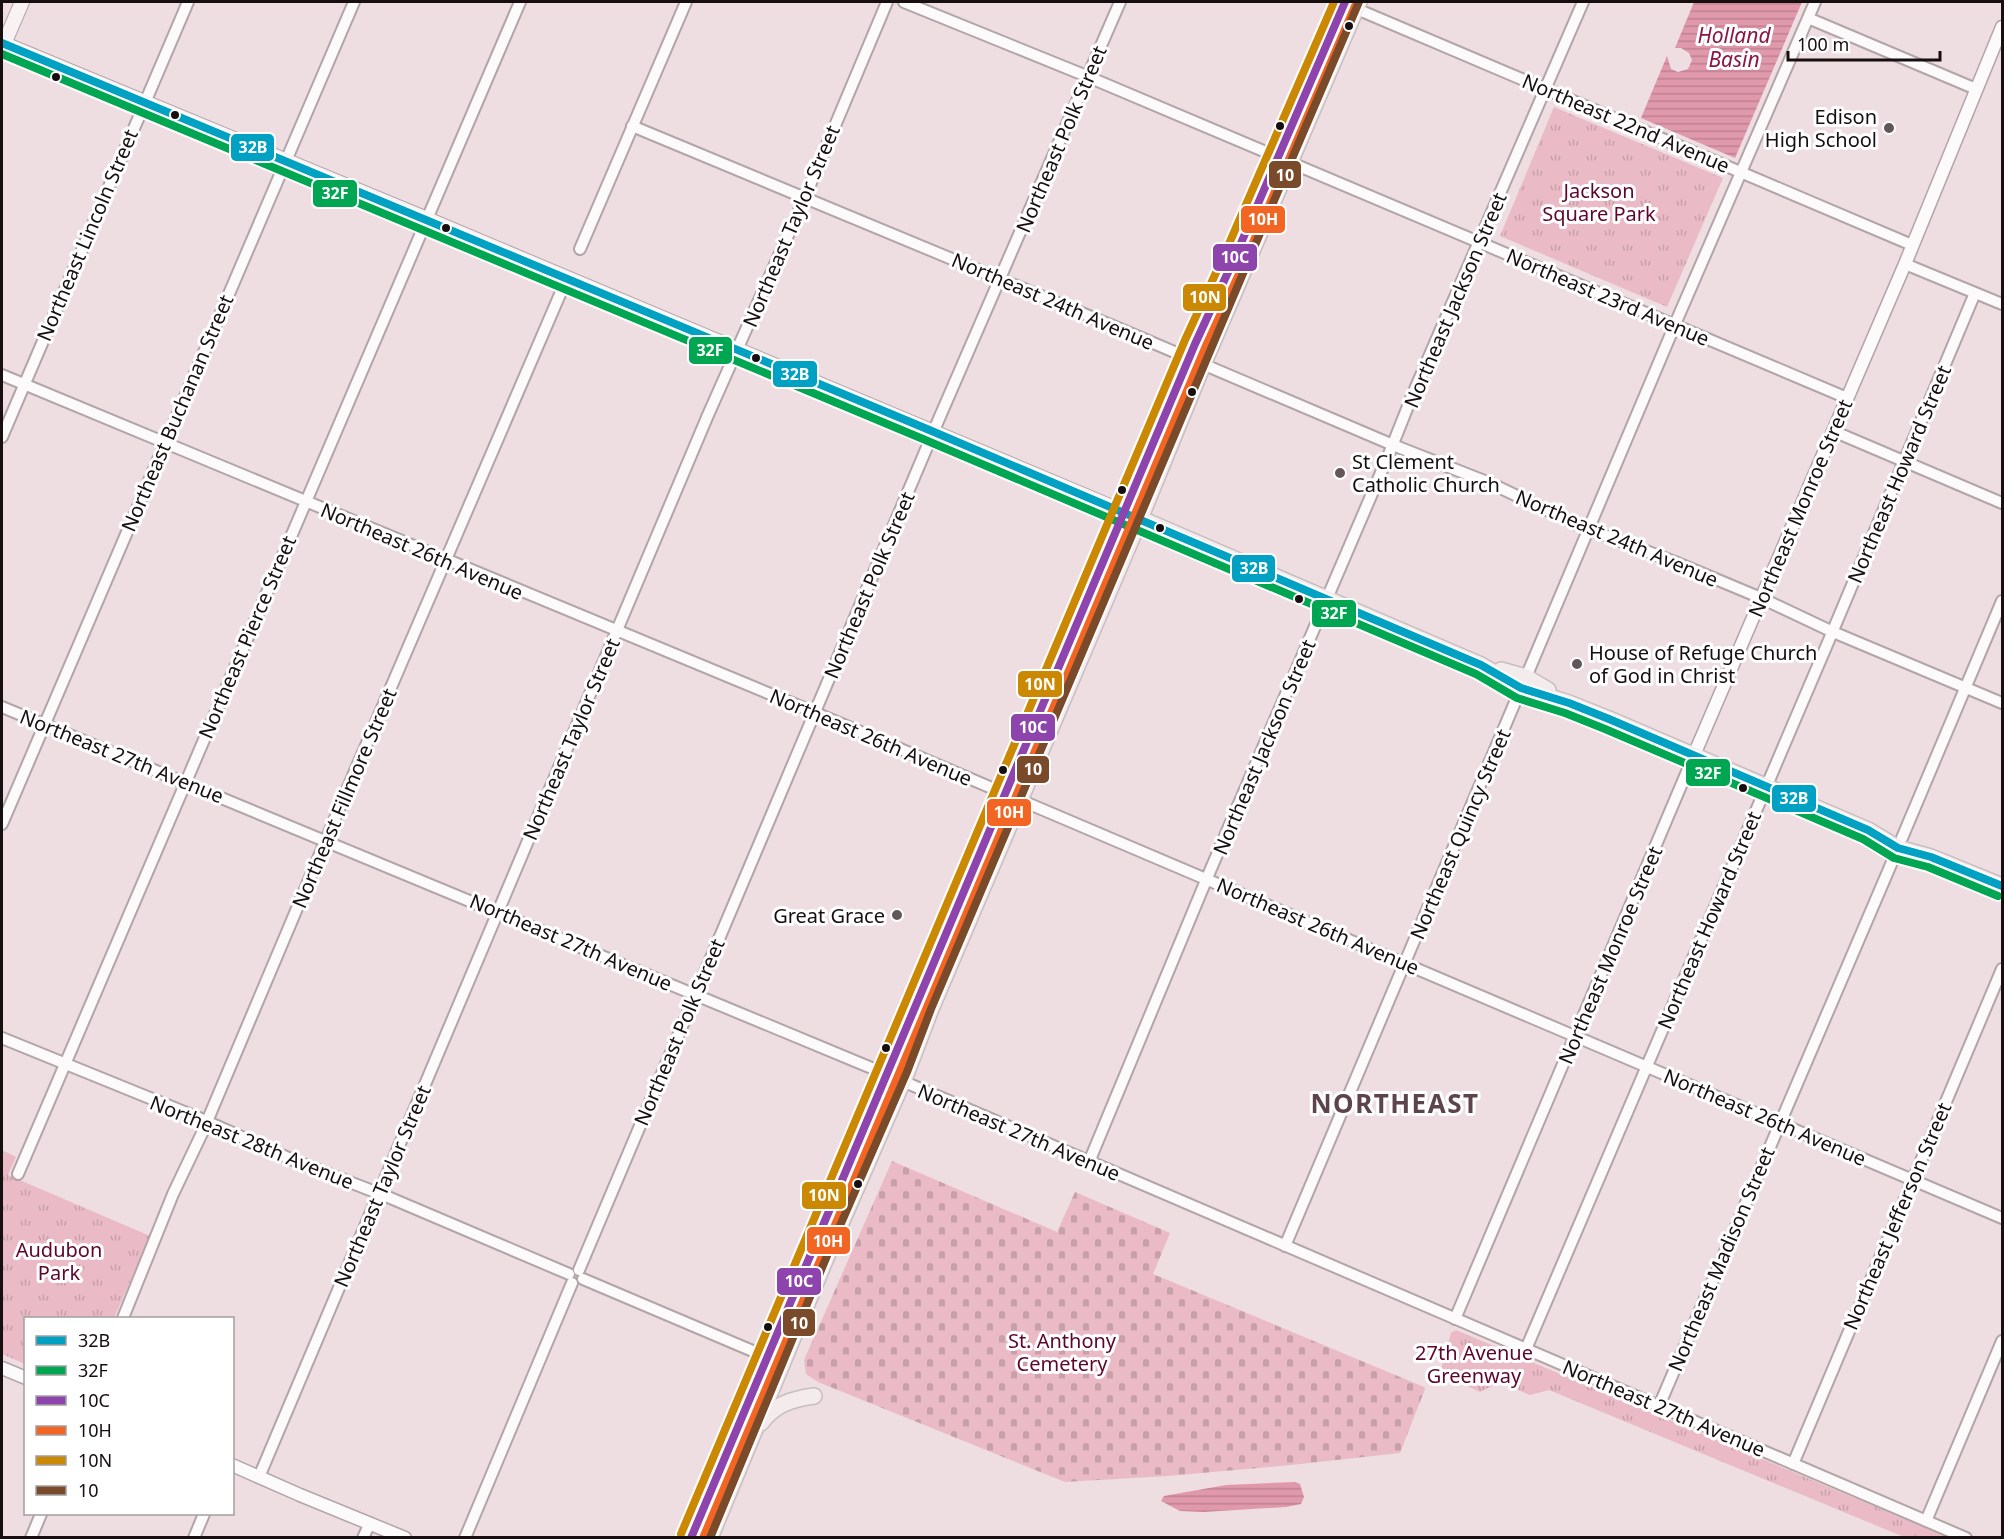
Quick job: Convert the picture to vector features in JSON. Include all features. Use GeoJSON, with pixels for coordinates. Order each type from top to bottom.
{"type":"FeatureCollection","features":[{"type":"Feature","properties":{"kind":"main road"},"geometry":{"type":"LineString","coordinates":[[22,2],[2,45],[285,160],[934,432],[2002,886]]}},
{"type":"Feature","properties":{"kind":"main road"},"geometry":{"type":"LineString","coordinates":[[710,1538],[837,1231],[1140,519],[1349,3]]}},
{"type":"Feature","properties":{"kind":"main road"},"geometry":{"type":"LineString","coordinates":[[691,1538],[1188,358],[1284,161]]}},
{"type":"Feature","properties":{"kind":"main road"},"geometry":{"type":"LineString","coordinates":[[749,1447],[762,1421],[783,1403],[814,1396]]}},
{"type":"Feature","properties":{"kind":"street","name":"Northeast Lincoln Street"},"geometry":{"type":"LineString","coordinates":[[2,436],[188,2]]}},
{"type":"Feature","properties":{"kind":"street","name":"Northeast Buchanan Street"},"geometry":{"type":"LineString","coordinates":[[2,824],[354,2]]}},
{"type":"Feature","properties":{"kind":"street","name":"Northeast Pierce Street"},"geometry":{"type":"LineString","coordinates":[[18,1174],[304,501],[520,2]]}},
{"type":"Feature","properties":{"kind":"street"},"geometry":{"type":"LineString","coordinates":[[580,249],[686,2]]}},
{"type":"Feature","properties":{"kind":"street","name":"Northeast Taylor Street"},"geometry":{"type":"LineString","coordinates":[[259,1477],[617,630],[887,2]]}},
{"type":"Feature","properties":{"kind":"street","name":"Northeast 23rd Avenue"},"geometry":{"type":"LineString","coordinates":[[904,2],[1847,398]]}},
{"type":"Feature","properties":{"kind":"street","name":"Northeast Polk Street"},"geometry":{"type":"LineString","coordinates":[[465,1538],[814,713],[1120,2]]}},
{"type":"Feature","properties":{"kind":"street","name":"Northeast Jackson Street"},"geometry":{"type":"LineString","coordinates":[[1089,1162],[1412,396],[1583,2]]}},
{"type":"Feature","properties":{"kind":"street","name":"Northeast Quincy Street"},"geometry":{"type":"LineString","coordinates":[[1286,1246],[1675,325],[1815,2]]}},
{"type":"Feature","properties":{"kind":"street","name":"Northeast 22nd Avenue"},"geometry":{"type":"LineString","coordinates":[[1349,3],[1912,245]]}},
{"type":"Feature","properties":{"kind":"street"},"geometry":{"type":"LineString","coordinates":[[1808,18],[1976,89]]}},
{"type":"Feature","properties":{"kind":"street","name":"Northeast Monroe Street"},"geometry":{"type":"LineString","coordinates":[[1455,1319],[1905,264],[2002,27]]}},
{"type":"Feature","properties":{"kind":"street","name":"Northeast 24th Avenue"},"geometry":{"type":"LineString","coordinates":[[632,126],[1393,445],[1492,484],[1589,529],[1761,598],[1833,632],[2002,704]]}},
{"type":"Feature","properties":{"kind":"street"},"geometry":{"type":"LineString","coordinates":[[1905,264],[2002,304]]}},
{"type":"Feature","properties":{"kind":"street","name":"Northeast Fillmore Street"},"geometry":{"type":"LineString","coordinates":[[123,1317],[173,1194],[207,1122],[567,278]]}},
{"type":"Feature","properties":{"kind":"street","name":"Northeast Howard Street"},"geometry":{"type":"LineString","coordinates":[[1526,1349],[1833,632],[1975,293]]}},
{"type":"Feature","properties":{"kind":"street","name":"Northeast 26th Avenue"},"geometry":{"type":"LineString","coordinates":[[2,375],[1207,878],[2002,1218]]}},
{"type":"Feature","properties":{"kind":"street"},"geometry":{"type":"LineString","coordinates":[[1833,431],[2002,503]]}},
{"type":"Feature","properties":{"kind":"street","name":"Northeast Madison Street"},"geometry":{"type":"LineString","coordinates":[[1659,1406],[2002,601]]}},
{"type":"Feature","properties":{"kind":"street","name":"Northeast 27th Avenue"},"geometry":{"type":"LineString","coordinates":[[2,707],[886,1074],[1966,1538]]}},
{"type":"Feature","properties":{"kind":"street","name":"Northeast Jefferson Street"},"geometry":{"type":"LineString","coordinates":[[1793,1464],[2002,969]]}},
{"type":"Feature","properties":{"kind":"street","name":"Northeast 28th Avenue"},"geometry":{"type":"LineString","coordinates":[[2,1038],[294,1160],[379,1193],[765,1358]]}},
{"type":"Feature","properties":{"kind":"street"},"geometry":{"type":"LineString","coordinates":[[1926,1521],[2002,1341]]}},
{"type":"Feature","properties":{"kind":"street"},"geometry":{"type":"LineString","coordinates":[[2,1368],[24,1377]]}},
{"type":"Feature","properties":{"kind":"street"},"geometry":{"type":"LineString","coordinates":[[234,1465],[405,1538]]}},
{"type":"Feature","properties":{"kind":"street"},"geometry":{"type":"LineString","coordinates":[[31,1538],[41,1515]]}},
{"type":"Feature","properties":{"kind":"street"},"geometry":{"type":"LineString","coordinates":[[194,1538],[204,1515]]}},
{"type":"Feature","properties":{"kind":"street"},"geometry":{"type":"LineString","coordinates":[[363,1538],[370,1523]]}},
{"type":"Feature","properties":{"kind":"green space","name":"Jackson Square Park"},"geometry":{"type":"Polygon","coordinates":[[[1554,107],[1723,178],[1667,307],[1500,236],[1554,107]]]}},
{"type":"Feature","properties":{"kind":"green space","name":"Audubon Park"},"geometry":{"type":"Polygon","coordinates":[[[2,1150],[16,1157],[8,1175],[150,1236],[114,1317],[24,1317],[24,1364],[2,1354],[2,1150]]]}},
{"type":"Feature","properties":{"kind":"green space","name":"St. Anthony Cemetery"},"geometry":{"type":"Polygon","coordinates":[[[892,1161],[1057,1232],[1075,1192],[1170,1233],[1153,1274],[1424,1387],[1400,1453],[1168,1476],[1065,1482],[818,1382],[806,1374],[804,1360],[892,1161]]]}},
{"type":"Feature","properties":{"kind":"green space","name":"27th Avenue Greenway"},"geometry":{"type":"Polygon","coordinates":[[[1456,1330],[1947,1537],[1904,1537],[1549,1390],[1530,1395],[1500,1382],[1480,1392],[1440,1373],[1451,1333],[1456,1330]]]}},
{"type":"Feature","properties":{"kind":"water","name":"Holland Basin"},"geometry":{"type":"Polygon","coordinates":[[[1694,2],[1802,2],[1735,158],[1641,118],[1667,56],[1671,69],[1678,72],[1688,69],[1692,60],[1689,53],[1681,48],[1675,48],[1694,2]]]}},
{"type":"Feature","properties":{"kind":"water"},"geometry":{"type":"Polygon","coordinates":[[[1295,1482],[1300,1484],[1304,1497],[1301,1504],[1286,1507],[1204,1512],[1180,1511],[1161,1501],[1164,1496],[1226,1485],[1295,1482]]]}},
{"type":"Feature","properties":{"kind":"transit line","name":"10N"},"geometry":{"type":"LineString","coordinates":[[681,1534],[1185,340],[1334,2]]}},
{"type":"Feature","properties":{"kind":"transit line","name":"10C"},"geometry":{"type":"LineString","coordinates":[[691,1538],[1195,344],[1345,2]]}},
{"type":"Feature","properties":{"kind":"transit line","name":"10"},"geometry":{"type":"LineString","coordinates":[[710,1538],[829,1251],[907,1072],[931,1009],[1359,2]]}},
{"type":"Feature","properties":{"kind":"transit line","name":"10H"},"geometry":{"type":"LineString","coordinates":[[703,1538],[1205,348],[1355,6]]}},
{"type":"Feature","properties":{"kind":"transit line","name":"32B"},"geometry":{"type":"LineString","coordinates":[[2,43],[927,429],[1481,665],[1521,688],[1569,703],[1609,719],[1868,830],[1898,848],[1931,857],[2002,886]]}},
{"type":"Feature","properties":{"kind":"transit line","name":"32F"},"geometry":{"type":"LineString","coordinates":[[2,54],[923,439],[1476,674],[1517,698],[1565,713],[1605,729],[1863,839],[1894,858],[1928,867],[1998,896]]}},
{"type":"Feature","properties":{"kind":"place","name":"Edison High School"},"geometry":{"type":"Point","coordinates":[1889,128]}},
{"type":"Feature","properties":{"kind":"place","name":"St Clement Catholic Church"},"geometry":{"type":"Point","coordinates":[1340,473]}},
{"type":"Feature","properties":{"kind":"place","name":"House of Refuge Church of God in Christ"},"geometry":{"type":"Point","coordinates":[1577,664]}},
{"type":"Feature","properties":{"kind":"place","name":"Great Grace"},"geometry":{"type":"Point","coordinates":[897,915]}},
{"type":"Feature","properties":{"kind":"district","name":"NORTHEAST"},"geometry":{"type":"Point","coordinates":[1395,1103]}}]}
